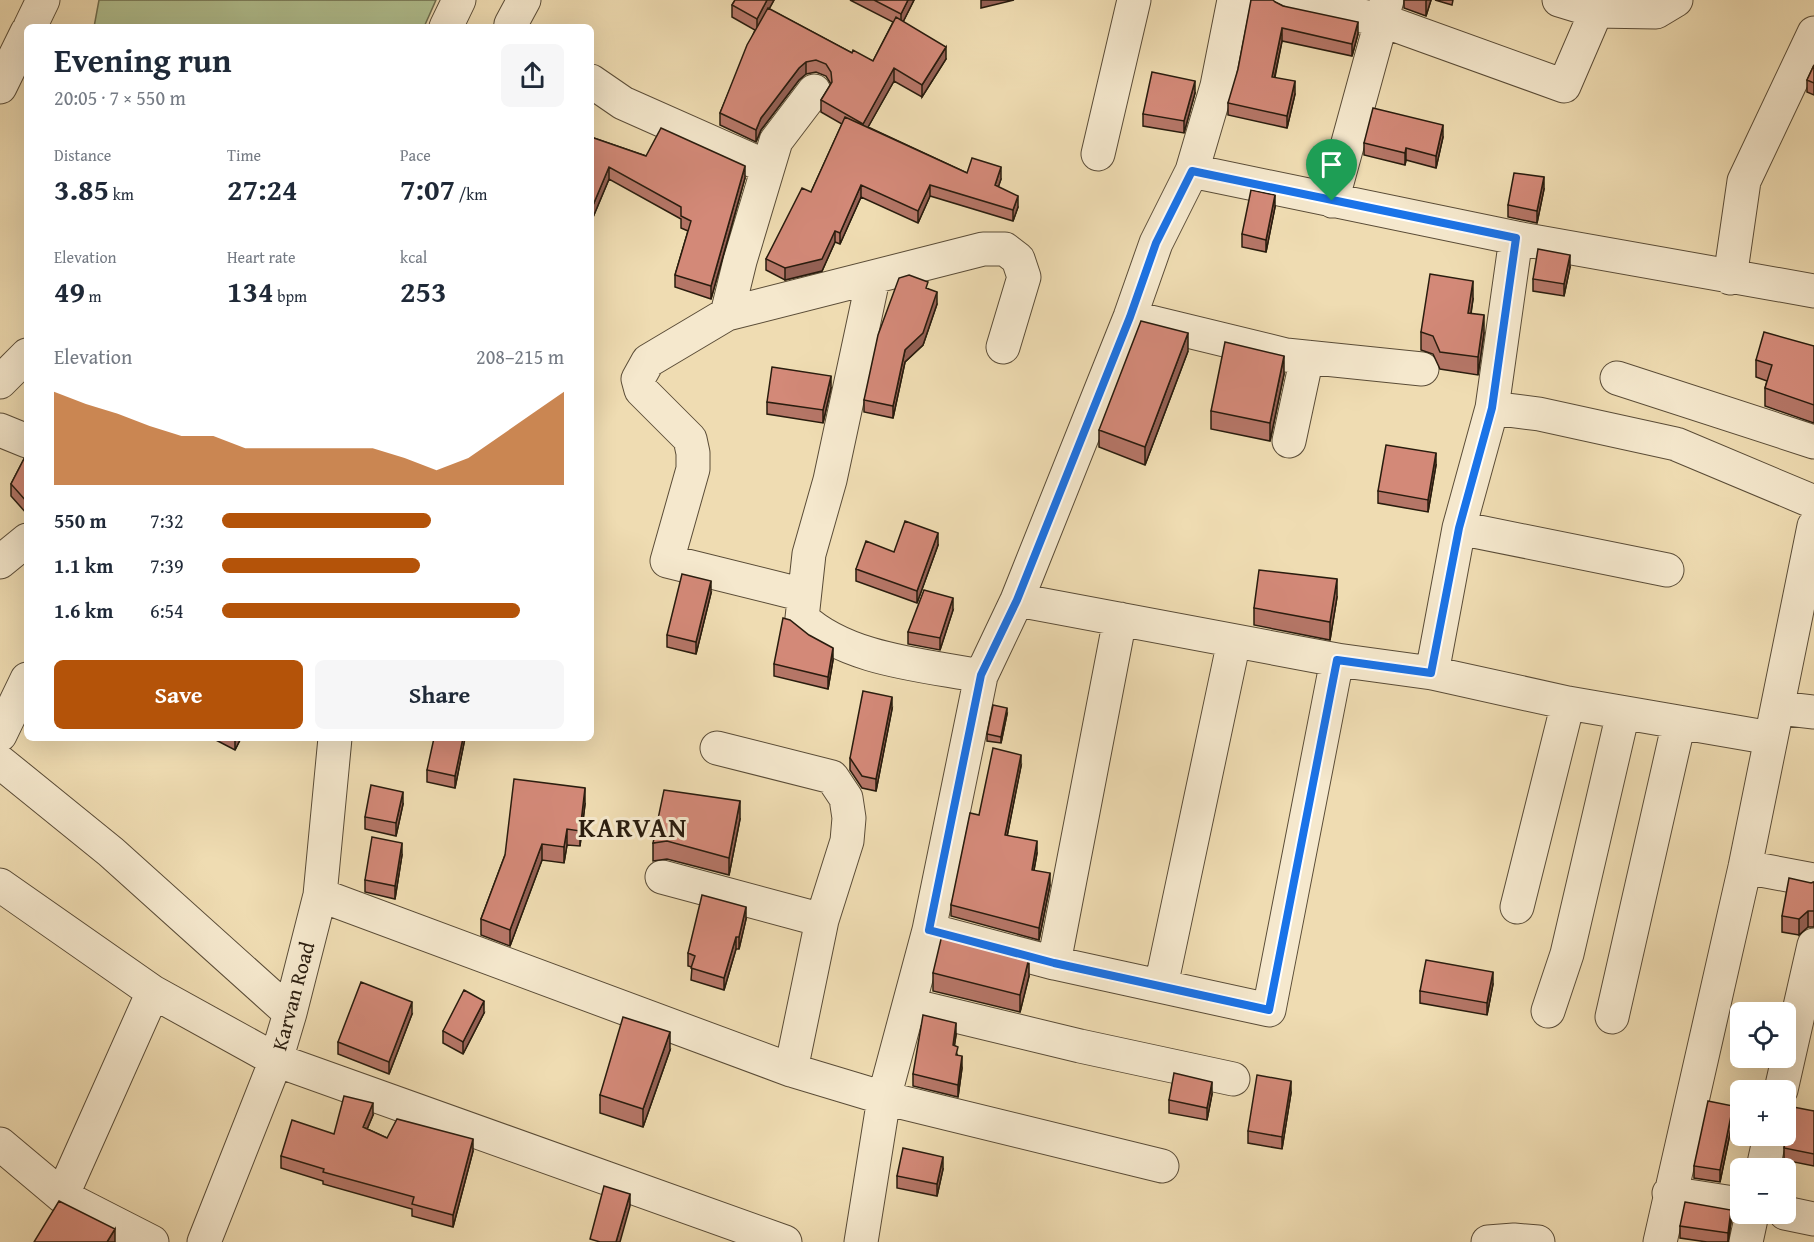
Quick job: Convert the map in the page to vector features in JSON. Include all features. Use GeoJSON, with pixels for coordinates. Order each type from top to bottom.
{"type":"FeatureCollection","features":[{"type":"Feature","properties":{"kind":"street"},"geometry":{"type":"LineString","coordinates":[[31,24],[43,0]]}},
{"type":"Feature","properties":{"kind":"street"},"geometry":{"type":"LineString","coordinates":[[447,24],[459,0]]}},
{"type":"Feature","properties":{"kind":"street"},"geometry":{"type":"LineString","coordinates":[[511,24],[524,0]]}},
{"type":"Feature","properties":{"kind":"street"},"geometry":{"type":"LineString","coordinates":[[1098,154],[1134,0]]}},
{"type":"Feature","properties":{"kind":"street"},"geometry":{"type":"LineString","coordinates":[[861,1242],[884,1098],[929,930],[981,675],[1017,600],[1130,317],[1156,243],[1192,171],[1217,86],[1234,0]]}},
{"type":"Feature","properties":{"kind":"street"},"geometry":{"type":"LineString","coordinates":[[1287,0],[1384,10],[1564,86],[1598,6]]}},
{"type":"Feature","properties":{"kind":"street"},"geometry":{"type":"LineString","coordinates":[[1559,0],[1656,12],[1676,0]]}},
{"type":"Feature","properties":{"kind":"street"},"geometry":{"type":"LineString","coordinates":[[1332,201],[1384,10]]}},
{"type":"Feature","properties":{"kind":"street"},"geometry":{"type":"LineString","coordinates":[[1730,278],[1744,181],[1814,33]]}},
{"type":"Feature","properties":{"kind":"street"},"geometry":{"type":"LineString","coordinates":[[0,87],[24,38]]}},
{"type":"Feature","properties":{"kind":"street"},"geometry":{"type":"LineString","coordinates":[[594,83],[623,103],[767,167]]}},
{"type":"Feature","properties":{"kind":"street"},"geometry":{"type":"LineString","coordinates":[[727,314],[776,141],[814,92]]}},
{"type":"Feature","properties":{"kind":"street"},"geometry":{"type":"LineString","coordinates":[[1192,171],[1516,238],[1730,278],[1814,291]]}},
{"type":"Feature","properties":{"kind":"street"},"geometry":{"type":"LineString","coordinates":[[1431,673],[1459,528],[1492,408],[1516,238]]}},
{"type":"Feature","properties":{"kind":"street"},"geometry":{"type":"LineString","coordinates":[[804,595],[667,561],[693,469],[693,453],[690,439],[647,400],[640,390],[638,379],[648,362],[727,314],[873,279],[983,249],[1005,249],[1018,259],[1024,277],[1003,347]]}},
{"type":"Feature","properties":{"kind":"street"},"geometry":{"type":"LineString","coordinates":[[873,279],[830,480],[809,554],[802,618],[817,631],[868,652],[981,675]]}},
{"type":"Feature","properties":{"kind":"street"},"geometry":{"type":"LineString","coordinates":[[1130,317],[1286,355],[1422,369]]}},
{"type":"Feature","properties":{"kind":"street"},"geometry":{"type":"LineString","coordinates":[[1289,441],[1307,357]]}},
{"type":"Feature","properties":{"kind":"street"},"geometry":{"type":"LineString","coordinates":[[0,382],[24,359]]}},
{"type":"Feature","properties":{"kind":"street"},"geometry":{"type":"LineString","coordinates":[[1617,378],[1814,442]]}},
{"type":"Feature","properties":{"kind":"street"},"geometry":{"type":"LineString","coordinates":[[1492,408],[1539,414],[1676,444],[1814,524],[1745,867],[1659,1242]]}},
{"type":"Feature","properties":{"kind":"street"},"geometry":{"type":"LineString","coordinates":[[0,430],[24,440]]}},
{"type":"Feature","properties":{"kind":"street"},"geometry":{"type":"LineString","coordinates":[[1459,528],[1667,570]]}},
{"type":"Feature","properties":{"kind":"street"},"geometry":{"type":"LineString","coordinates":[[0,562],[24,542]]}},
{"type":"Feature","properties":{"kind":"street"},"geometry":{"type":"LineString","coordinates":[[1017,600],[1337,660],[1431,673],[1568,703],[1679,722],[1775,723],[1814,712]]}},
{"type":"Feature","properties":{"kind":"street"},"geometry":{"type":"LineString","coordinates":[[1054,963],[1120,619]]}},
{"type":"Feature","properties":{"kind":"street"},"geometry":{"type":"LineString","coordinates":[[1161,986],[1234,641]]}},
{"type":"Feature","properties":{"kind":"street"},"geometry":{"type":"LineString","coordinates":[[929,930],[1054,963],[1269,1010],[1337,660]]}},
{"type":"Feature","properties":{"kind":"street"},"geometry":{"type":"LineString","coordinates":[[0,735],[24,685]]}},
{"type":"Feature","properties":{"kind":"street"},"geometry":{"type":"LineString","coordinates":[[1517,906],[1568,703]]}},
{"type":"Feature","properties":{"kind":"street"},"geometry":{"type":"LineString","coordinates":[[1548,1011],[1567,954],[1623,713]]}},
{"type":"Feature","properties":{"kind":"street"},"geometry":{"type":"LineString","coordinates":[[1612,1017],[1679,722]]}},
{"type":"Feature","properties":{"kind":"street","name":"Karvan Road"},"geometry":{"type":"LineString","coordinates":[[204,1242],[276,1060],[290,1013],[320,895],[335,741]]}},
{"type":"Feature","properties":{"kind":"street"},"geometry":{"type":"LineString","coordinates":[[717,748],[832,777],[846,798],[849,818],[847,840],[822,920],[791,1070]]}},
{"type":"Feature","properties":{"kind":"street"},"geometry":{"type":"LineString","coordinates":[[0,762],[111,852],[290,1013]]}},
{"type":"Feature","properties":{"kind":"street"},"geometry":{"type":"LineString","coordinates":[[1745,867],[1814,880]]}},
{"type":"Feature","properties":{"kind":"street"},"geometry":{"type":"LineString","coordinates":[[662,877],[822,920]]}},
{"type":"Feature","properties":{"kind":"street"},"geometry":{"type":"LineString","coordinates":[[0,885],[153,992],[276,1060],[785,1242]]}},
{"type":"Feature","properties":{"kind":"street"},"geometry":{"type":"LineString","coordinates":[[320,895],[791,1070],[884,1098],[1162,1166]]}},
{"type":"Feature","properties":{"kind":"street"},"geometry":{"type":"LineString","coordinates":[[1783,1080],[1814,945]]}},
{"type":"Feature","properties":{"kind":"street"},"geometry":{"type":"LineString","coordinates":[[62,1196],[153,992]]}},
{"type":"Feature","properties":{"kind":"street"},"geometry":{"type":"LineString","coordinates":[[910,1005],[1080,1046],[1233,1079]]}},
{"type":"Feature","properties":{"kind":"street"},"geometry":{"type":"LineString","coordinates":[[0,1144],[62,1196],[152,1242]]}},
{"type":"Feature","properties":{"kind":"street"},"geometry":{"type":"LineString","coordinates":[[1669,1193],[1730,1202]]}},
{"type":"Feature","properties":{"kind":"street"},"geometry":{"type":"LineString","coordinates":[[1796,1215],[1814,1219]]}},
{"type":"Feature","properties":{"kind":"street"},"geometry":{"type":"LineString","coordinates":[[1746,1242],[1750,1224]]}},
{"type":"Feature","properties":{"kind":"street"},"geometry":{"type":"LineString","coordinates":[[1488,1242],[1514,1240],[1538,1242]]}},
{"type":"Feature","properties":{"kind":"green space"},"geometry":{"type":"Polygon","coordinates":[[[99,0],[436,0],[425,24],[95,24],[99,0]]]}},
{"type":"Feature","properties":{"kind":"building"},"geometry":{"type":"Polygon","coordinates":[[[735,0],[767,0],[757,19],[732,5],[735,0]]]}},
{"type":"Feature","properties":{"kind":"building"},"geometry":{"type":"Polygon","coordinates":[[[874,0],[908,0],[901,14],[874,0]]]}},
{"type":"Feature","properties":{"kind":"building"},"geometry":{"type":"Polygon","coordinates":[[[1251,0],[1273,0],[1283,6],[1358,22],[1352,44],[1282,28],[1272,77],[1295,81],[1287,116],[1228,103],[1238,69],[1251,0]]]}},
{"type":"Feature","properties":{"kind":"building"},"geometry":{"type":"Polygon","coordinates":[[[768,8],[852,53],[853,50],[873,61],[896,17],[946,47],[922,85],[894,68],[863,124],[821,100],[832,82],[831,72],[826,64],[816,60],[806,62],[761,118],[756,130],[720,113],[747,45],[768,8]]]}},
{"type":"Feature","properties":{"kind":"building"},"geometry":{"type":"Polygon","coordinates":[[[1814,65],[1814,83],[1807,80],[1814,65]]]}},
{"type":"Feature","properties":{"kind":"building"},"geometry":{"type":"Polygon","coordinates":[[[1152,72],[1195,81],[1184,121],[1143,114],[1152,72]]]}},
{"type":"Feature","properties":{"kind":"building"},"geometry":{"type":"Polygon","coordinates":[[[1373,108],[1443,125],[1436,156],[1406,148],[1405,153],[1364,143],[1373,108]]]}},
{"type":"Feature","properties":{"kind":"building"},"geometry":{"type":"Polygon","coordinates":[[[845,117],[967,173],[972,158],[1001,167],[995,185],[1018,196],[1013,210],[930,185],[918,211],[861,185],[840,233],[835,231],[822,259],[785,268],[766,259],[802,188],[811,192],[845,117]]]}},
{"type":"Feature","properties":{"kind":"building"},"geometry":{"type":"Polygon","coordinates":[[[661,128],[745,166],[711,286],[675,275],[691,221],[681,216],[681,207],[609,167],[594,203],[594,138],[646,156],[661,128]]]}},
{"type":"Feature","properties":{"kind":"building"},"geometry":{"type":"Polygon","coordinates":[[[1514,173],[1544,177],[1537,211],[1508,205],[1514,173]]]}},
{"type":"Feature","properties":{"kind":"building"},"geometry":{"type":"Polygon","coordinates":[[[1251,190],[1275,195],[1266,240],[1242,234],[1251,190]]]}},
{"type":"Feature","properties":{"kind":"building"},"geometry":{"type":"Polygon","coordinates":[[[1538,249],[1570,255],[1564,284],[1533,279],[1538,249]]]}},
{"type":"Feature","properties":{"kind":"building"},"geometry":{"type":"Polygon","coordinates":[[[1430,274],[1473,281],[1468,313],[1484,315],[1478,357],[1440,352],[1433,336],[1421,332],[1430,274]]]}},
{"type":"Feature","properties":{"kind":"building"},"geometry":{"type":"Polygon","coordinates":[[[909,275],[928,282],[926,288],[937,292],[923,333],[905,350],[893,406],[864,400],[878,335],[899,278],[909,275]]]}},
{"type":"Feature","properties":{"kind":"building"},"geometry":{"type":"Polygon","coordinates":[[[1141,321],[1188,333],[1145,447],[1099,430],[1141,321]]]}},
{"type":"Feature","properties":{"kind":"building"},"geometry":{"type":"Polygon","coordinates":[[[1764,332],[1814,346],[1814,405],[1765,388],[1772,365],[1756,360],[1764,332]]]}},
{"type":"Feature","properties":{"kind":"building"},"geometry":{"type":"Polygon","coordinates":[[[1225,342],[1284,356],[1270,423],[1211,411],[1225,342]]]}},
{"type":"Feature","properties":{"kind":"building"},"geometry":{"type":"Polygon","coordinates":[[[772,367],[831,376],[823,410],[767,402],[772,367]]]}},
{"type":"Feature","properties":{"kind":"building"},"geometry":{"type":"Polygon","coordinates":[[[1386,445],[1436,453],[1428,500],[1378,491],[1386,445]]]}},
{"type":"Feature","properties":{"kind":"building"},"geometry":{"type":"Polygon","coordinates":[[[24,459],[24,499],[11,484],[24,459]]]}},
{"type":"Feature","properties":{"kind":"building"},"geometry":{"type":"Polygon","coordinates":[[[905,521],[938,533],[917,591],[856,569],[866,541],[894,552],[905,521]]]}},
{"type":"Feature","properties":{"kind":"building"},"geometry":{"type":"Polygon","coordinates":[[[1259,570],[1337,579],[1330,622],[1254,608],[1259,570]]]}},
{"type":"Feature","properties":{"kind":"building"},"geometry":{"type":"Polygon","coordinates":[[[682,574],[711,581],[696,642],[667,635],[682,574]]]}},
{"type":"Feature","properties":{"kind":"building"},"geometry":{"type":"Polygon","coordinates":[[[924,590],[953,598],[940,638],[908,632],[924,590]]]}},
{"type":"Feature","properties":{"kind":"building"},"geometry":{"type":"Polygon","coordinates":[[[783,618],[790,620],[809,635],[833,648],[828,677],[774,664],[783,618]]]}},
{"type":"Feature","properties":{"kind":"building"},"geometry":{"type":"Polygon","coordinates":[[[863,691],[892,697],[876,779],[862,776],[850,758],[863,691]]]}},
{"type":"Feature","properties":{"kind":"building"},"geometry":{"type":"Polygon","coordinates":[[[993,705],[1007,708],[1001,737],[987,734],[993,705]]]}},
{"type":"Feature","properties":{"kind":"building"},"geometry":{"type":"Polygon","coordinates":[[[433,741],[462,741],[455,776],[427,770],[433,741]]]}},
{"type":"Feature","properties":{"kind":"building"},"geometry":{"type":"Polygon","coordinates":[[[993,748],[1021,755],[1005,835],[1037,841],[1032,870],[1050,873],[1039,928],[951,905],[970,813],[979,815],[993,748]]]}},
{"type":"Feature","properties":{"kind":"building"},"geometry":{"type":"Polygon","coordinates":[[[514,779],[585,788],[580,831],[567,829],[564,847],[542,844],[510,930],[481,919],[505,855],[514,779]]]}},
{"type":"Feature","properties":{"kind":"building"},"geometry":{"type":"Polygon","coordinates":[[[371,785],[403,792],[396,823],[365,817],[371,785]]]}},
{"type":"Feature","properties":{"kind":"building"},"geometry":{"type":"Polygon","coordinates":[[[664,790],[740,801],[729,858],[667,841],[653,843],[664,790]]]}},
{"type":"Feature","properties":{"kind":"building"},"geometry":{"type":"Polygon","coordinates":[[[372,837],[402,843],[395,886],[365,880],[372,837]]]}},
{"type":"Feature","properties":{"kind":"building"},"geometry":{"type":"Polygon","coordinates":[[[1789,878],[1814,882],[1814,911],[1808,911],[1799,919],[1782,916],[1789,878]]]}},
{"type":"Feature","properties":{"kind":"building"},"geometry":{"type":"Polygon","coordinates":[[[702,895],[746,907],[739,937],[736,937],[724,978],[691,968],[695,956],[688,953],[702,895]]]}},
{"type":"Feature","properties":{"kind":"building"},"geometry":{"type":"Polygon","coordinates":[[[942,935],[1029,958],[1020,995],[933,973],[942,935]]]}},
{"type":"Feature","properties":{"kind":"building"},"geometry":{"type":"Polygon","coordinates":[[[1426,960],[1493,972],[1487,1003],[1420,991],[1426,960]]]}},
{"type":"Feature","properties":{"kind":"building"},"geometry":{"type":"Polygon","coordinates":[[[361,982],[412,1002],[389,1062],[338,1042],[361,982]]]}},
{"type":"Feature","properties":{"kind":"building"},"geometry":{"type":"Polygon","coordinates":[[[464,990],[484,1001],[463,1042],[443,1031],[464,990]]]}},
{"type":"Feature","properties":{"kind":"building"},"geometry":{"type":"Polygon","coordinates":[[[923,1015],[956,1023],[953,1045],[958,1047],[956,1055],[962,1056],[958,1085],[913,1074],[923,1015]]]}},
{"type":"Feature","properties":{"kind":"building"},"geometry":{"type":"Polygon","coordinates":[[[623,1017],[670,1032],[643,1109],[600,1095],[623,1017]]]}},
{"type":"Feature","properties":{"kind":"building"},"geometry":{"type":"Polygon","coordinates":[[[1174,1073],[1212,1082],[1207,1108],[1169,1100],[1174,1073]]]}},
{"type":"Feature","properties":{"kind":"building"},"geometry":{"type":"Polygon","coordinates":[[[1257,1075],[1291,1081],[1282,1137],[1248,1131],[1257,1075]]]}},
{"type":"Feature","properties":{"kind":"building"},"geometry":{"type":"Polygon","coordinates":[[[344,1096],[373,1103],[363,1127],[387,1138],[397,1119],[473,1139],[453,1215],[412,1204],[414,1197],[323,1172],[324,1169],[281,1156],[292,1120],[334,1134],[344,1096]]]}},
{"type":"Feature","properties":{"kind":"building"},"geometry":{"type":"Polygon","coordinates":[[[1708,1101],[1730,1105],[1730,1121],[1720,1170],[1694,1166],[1708,1101]]]}},
{"type":"Feature","properties":{"kind":"building"},"geometry":{"type":"Polygon","coordinates":[[[1796,1108],[1814,1111],[1814,1154],[1784,1148],[1784,1146],[1796,1146],[1796,1108]]]}},
{"type":"Feature","properties":{"kind":"building"},"geometry":{"type":"Polygon","coordinates":[[[903,1148],[943,1157],[937,1184],[897,1176],[903,1148]]]}},
{"type":"Feature","properties":{"kind":"building"},"geometry":{"type":"Polygon","coordinates":[[[604,1186],[630,1194],[616,1242],[600,1242],[590,1239],[604,1186]]]}},
{"type":"Feature","properties":{"kind":"building"},"geometry":{"type":"Polygon","coordinates":[[[59,1201],[115,1229],[107,1242],[34,1242],[59,1201]]]}},
{"type":"Feature","properties":{"kind":"building"},"geometry":{"type":"Polygon","coordinates":[[[1685,1202],[1730,1210],[1728,1233],[1680,1226],[1685,1202]]]}},
{"type":"Feature","properties":{"kind":"district","name":"KARVAN"},"geometry":{"type":"Point","coordinates":[633,827]}},
{"type":"Feature","properties":{"kind":"route"},"geometry":{"type":"LineString","coordinates":[[1192,171],[1332,201],[1516,238],[1492,408],[1459,528],[1431,673],[1337,660],[1269,1010],[1054,963],[929,930],[981,675],[1017,600],[1130,317],[1156,243],[1192,171]]}}]}
